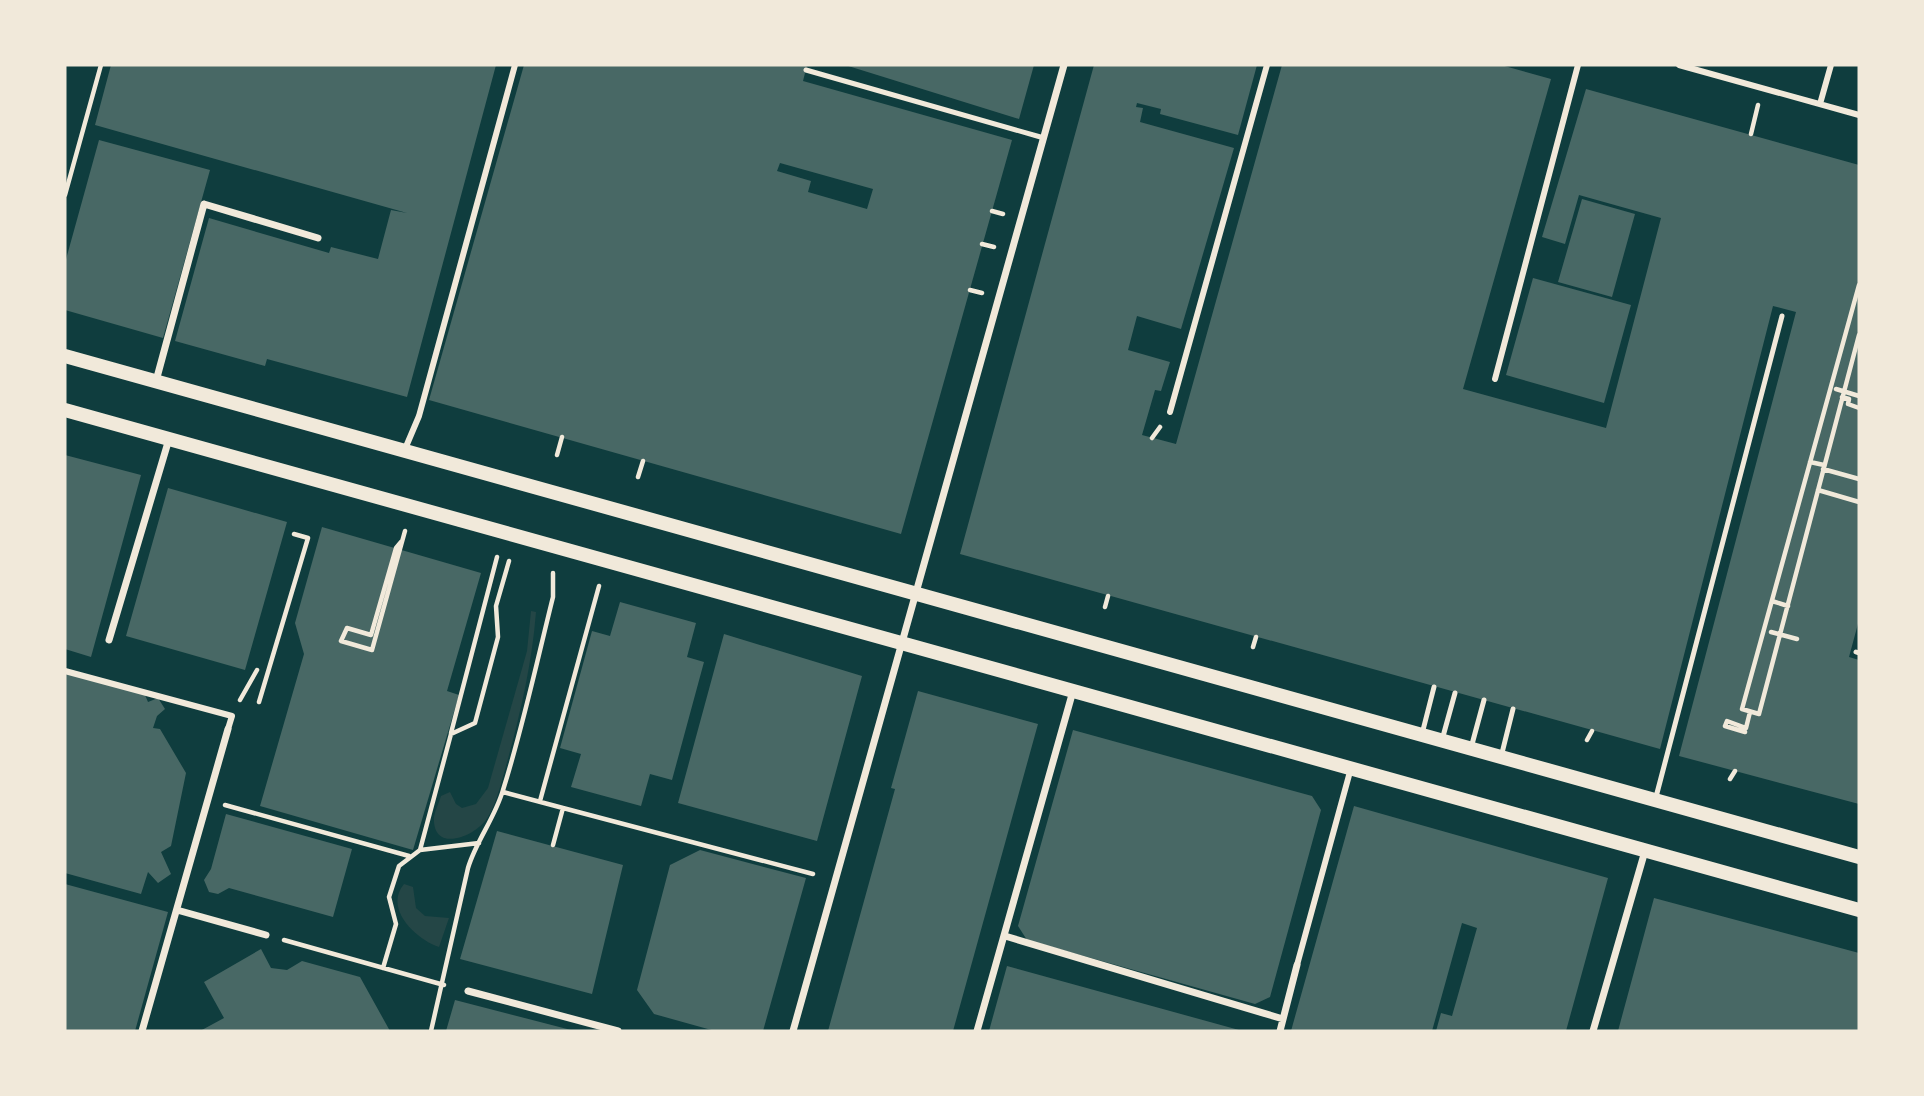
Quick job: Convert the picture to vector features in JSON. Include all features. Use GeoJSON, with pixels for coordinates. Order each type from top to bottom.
{"type":"FeatureCollection","features":[{"type":"Feature","properties":{"kind":"main road"},"geometry":{"type":"LineString","coordinates":[[65,356],[1859,857]]}},
{"type":"Feature","properties":{"kind":"main road"},"geometry":{"type":"LineString","coordinates":[[65,410],[1859,910]]}},
{"type":"Feature","properties":{"kind":"street"},"geometry":{"type":"LineString","coordinates":[[404,451],[419,416],[515,65]]}},
{"type":"Feature","properties":{"kind":"street"},"geometry":{"type":"LineString","coordinates":[[793,1031],[1064,65]]}},
{"type":"Feature","properties":{"kind":"street"},"geometry":{"type":"LineString","coordinates":[[1170,412],[1266,65]]}},
{"type":"Feature","properties":{"kind":"street"},"geometry":{"type":"LineString","coordinates":[[1495,379],[1578,65]]}},
{"type":"Feature","properties":{"kind":"street"},"geometry":{"type":"LineString","coordinates":[[1679,65],[1859,115]]}},
{"type":"Feature","properties":{"kind":"street"},"geometry":{"type":"LineString","coordinates":[[1820,104],[1831,65]]}},
{"type":"Feature","properties":{"kind":"street"},"geometry":{"type":"LineString","coordinates":[[156,381],[204,204],[318,238]]}},
{"type":"Feature","properties":{"kind":"street"},"geometry":{"type":"LineString","coordinates":[[109,640],[169,439]]}},
{"type":"Feature","properties":{"kind":"street"},"geometry":{"type":"LineString","coordinates":[[65,671],[232,716],[142,1031]]}},
{"type":"Feature","properties":{"kind":"street"},"geometry":{"type":"LineString","coordinates":[[977,1031],[1073,691]]}},
{"type":"Feature","properties":{"kind":"street"},"geometry":{"type":"LineString","coordinates":[[1280,1031],[1351,768]]}},
{"type":"Feature","properties":{"kind":"street"},"geometry":{"type":"LineString","coordinates":[[1593,1031],[1646,850]]}},
{"type":"Feature","properties":{"kind":"street"},"geometry":{"type":"LineString","coordinates":[[177,910],[267,935]]}},
{"type":"Feature","properties":{"kind":"street"},"geometry":{"type":"LineString","coordinates":[[1004,936],[1283,1018]]}},
{"type":"Feature","properties":{"kind":"street"},"geometry":{"type":"LineString","coordinates":[[468,991],[618,1031]]}},
{"type":"Feature","properties":{"kind":"lane"},"geometry":{"type":"LineString","coordinates":[[806,70],[1044,138]]}},
{"type":"Feature","properties":{"kind":"lane"},"geometry":{"type":"LineString","coordinates":[[1656,800],[1782,316]]}},
{"type":"Feature","properties":{"kind":"lane"},"geometry":{"type":"LineString","coordinates":[[1422,734],[1434,687]]}},
{"type":"Feature","properties":{"kind":"lane"},"geometry":{"type":"LineString","coordinates":[[1442,740],[1455,693]]}},
{"type":"Feature","properties":{"kind":"lane"},"geometry":{"type":"LineString","coordinates":[[1471,748],[1484,700]]}},
{"type":"Feature","properties":{"kind":"lane"},"geometry":{"type":"LineString","coordinates":[[1501,757],[1513,709]]}},
{"type":"Feature","properties":{"kind":"path"},"geometry":{"type":"LineString","coordinates":[[65,195],[101,65]]}},
{"type":"Feature","properties":{"kind":"path"},"geometry":{"type":"LineString","coordinates":[[1751,134],[1763,88]]}},
{"type":"Feature","properties":{"kind":"path"},"geometry":{"type":"LineString","coordinates":[[1846,333],[1859,336],[1759,714],[1750,712],[1742,709],[1859,285]]}},
{"type":"Feature","properties":{"kind":"path"},"geometry":{"type":"LineString","coordinates":[[1836,389],[1859,396]]}},
{"type":"Feature","properties":{"kind":"path"},"geometry":{"type":"LineString","coordinates":[[1842,397],[1849,399],[1848,404],[1859,408]]}},
{"type":"Feature","properties":{"kind":"path"},"geometry":{"type":"LineString","coordinates":[[557,455],[562,438]]}},
{"type":"Feature","properties":{"kind":"path"},"geometry":{"type":"LineString","coordinates":[[638,477],[643,461]]}},
{"type":"Feature","properties":{"kind":"path"},"geometry":{"type":"LineString","coordinates":[[1810,462],[1859,479]]}},
{"type":"Feature","properties":{"kind":"path"},"geometry":{"type":"LineString","coordinates":[[1818,490],[1859,502]]}},
{"type":"Feature","properties":{"kind":"path"},"geometry":{"type":"LineString","coordinates":[[401,542],[372,650],[341,641],[347,628],[371,635],[396,548],[405,531]]}},
{"type":"Feature","properties":{"kind":"path"},"geometry":{"type":"LineString","coordinates":[[259,702],[307,538],[294,534]]}},
{"type":"Feature","properties":{"kind":"path"},"geometry":{"type":"LineString","coordinates":[[420,850],[497,557]]}},
{"type":"Feature","properties":{"kind":"path"},"geometry":{"type":"LineString","coordinates":[[451,734],[475,723],[498,638],[496,606],[509,561]]}},
{"type":"Feature","properties":{"kind":"path"},"geometry":{"type":"LineString","coordinates":[[431,1031],[444,985],[454,917],[470,861],[489,827],[503,792],[553,597],[553,573]]}},
{"type":"Feature","properties":{"kind":"path"},"geometry":{"type":"LineString","coordinates":[[540,801],[599,586]]}},
{"type":"Feature","properties":{"kind":"path"},"geometry":{"type":"LineString","coordinates":[[1105,607],[1108,596]]}},
{"type":"Feature","properties":{"kind":"path"},"geometry":{"type":"LineString","coordinates":[[1772,601],[1788,606]]}},
{"type":"Feature","properties":{"kind":"path"},"geometry":{"type":"LineString","coordinates":[[1772,632],[1797,639]]}},
{"type":"Feature","properties":{"kind":"path"},"geometry":{"type":"LineString","coordinates":[[1253,648],[1256,637]]}},
{"type":"Feature","properties":{"kind":"path"},"geometry":{"type":"LineString","coordinates":[[232,716],[257,670]]}},
{"type":"Feature","properties":{"kind":"path"},"geometry":{"type":"LineString","coordinates":[[1745,732],[1725,726],[1727,721],[1746,728],[1750,712]]}},
{"type":"Feature","properties":{"kind":"path"},"geometry":{"type":"LineString","coordinates":[[1587,740],[1592,731]]}},
{"type":"Feature","properties":{"kind":"path"},"geometry":{"type":"LineString","coordinates":[[1730,779],[1735,771]]}},
{"type":"Feature","properties":{"kind":"path"},"geometry":{"type":"LineString","coordinates":[[503,792],[813,874]]}},
{"type":"Feature","properties":{"kind":"path"},"geometry":{"type":"LineString","coordinates":[[208,800],[409,856]]}},
{"type":"Feature","properties":{"kind":"path"},"geometry":{"type":"LineString","coordinates":[[553,845],[564,808]]}},
{"type":"Feature","properties":{"kind":"path"},"geometry":{"type":"LineString","coordinates":[[383,968],[396,924],[389,897],[399,866],[420,850],[478,843]]}},
{"type":"Feature","properties":{"kind":"path"},"geometry":{"type":"LineString","coordinates":[[267,935],[468,991]]}},
{"type":"Feature","properties":{"kind":"shaded area"},"geometry":{"type":"Polygon","coordinates":[[[531,611],[536,612],[528,670],[516,728],[496,799],[488,817],[474,831],[465,836],[447,839],[435,828],[434,817],[441,796],[450,792],[456,804],[462,808],[476,804],[488,788],[527,651],[531,611]]]}},
{"type":"Feature","properties":{"kind":"shaded area"},"geometry":{"type":"Polygon","coordinates":[[[404,884],[413,887],[416,908],[425,916],[449,918],[439,947],[421,938],[400,913],[399,894],[404,884]]]}},
{"type":"Feature","properties":{"kind":"building"},"geometry":{"type":"Polygon","coordinates":[[[111,65],[496,65],[407,397],[267,359],[265,366],[175,341],[209,218],[329,253],[331,247],[378,259],[391,210],[407,213],[95,125],[111,65]]]}},
{"type":"Feature","properties":{"kind":"building"},"geometry":{"type":"Polygon","coordinates":[[[524,65],[807,65],[803,81],[1012,140],[901,534],[429,400],[524,65]],[[780,163],[777,171],[811,181],[808,192],[867,209],[873,189],[780,163]]]}},
{"type":"Feature","properties":{"kind":"building"},"geometry":{"type":"Polygon","coordinates":[[[845,65],[1034,65],[1019,119],[845,65]]]}},
{"type":"Feature","properties":{"kind":"building"},"geometry":{"type":"Polygon","coordinates":[[[1094,65],[1257,65],[1238,135],[1160,114],[1161,109],[1137,103],[1136,107],[1143,108],[1140,122],[1234,148],[1181,329],[1137,316],[1128,350],[1170,362],[1161,391],[1155,390],[1142,435],[1176,444],[1282,65],[1501,65],[1551,79],[1463,389],[1606,428],[1661,218],[1579,195],[1565,244],[1542,237],[1586,89],[1859,165],[1859,620],[1849,657],[1859,660],[1859,804],[1679,756],[1796,312],[1773,306],[1660,749],[960,554],[1094,65]]]}},
{"type":"Feature","properties":{"kind":"building"},"geometry":{"type":"Polygon","coordinates":[[[99,140],[210,170],[163,338],[65,310],[65,263],[99,140]]]}},
{"type":"Feature","properties":{"kind":"building"},"geometry":{"type":"Polygon","coordinates":[[[1582,199],[1635,214],[1612,297],[1558,282],[1582,199]]]}},
{"type":"Feature","properties":{"kind":"building"},"geometry":{"type":"Polygon","coordinates":[[[1533,278],[1631,305],[1604,403],[1506,375],[1533,278]]]}},
{"type":"Feature","properties":{"kind":"building"},"geometry":{"type":"Polygon","coordinates":[[[65,455],[141,475],[91,657],[65,649],[65,455]]]}},
{"type":"Feature","properties":{"kind":"building"},"geometry":{"type":"Polygon","coordinates":[[[168,488],[287,522],[245,670],[126,636],[168,488]]]}},
{"type":"Feature","properties":{"kind":"building"},"geometry":{"type":"Polygon","coordinates":[[[322,527],[481,573],[447,691],[459,695],[413,850],[260,806],[304,654],[295,623],[322,527]]]}},
{"type":"Feature","properties":{"kind":"building"},"geometry":{"type":"Polygon","coordinates":[[[620,602],[696,623],[687,657],[704,662],[672,780],[650,774],[641,806],[571,787],[581,754],[560,748],[592,631],[610,636],[620,602]]]}},
{"type":"Feature","properties":{"kind":"building"},"geometry":{"type":"Polygon","coordinates":[[[724,634],[862,676],[817,841],[678,803],[724,634]]]}},
{"type":"Feature","properties":{"kind":"building"},"geometry":{"type":"Polygon","coordinates":[[[65,673],[145,695],[148,702],[158,698],[165,709],[157,716],[153,728],[160,729],[186,773],[171,846],[161,852],[171,874],[158,883],[148,872],[141,894],[65,873],[65,673]]]}},
{"type":"Feature","properties":{"kind":"building"},"geometry":{"type":"Polygon","coordinates":[[[918,691],[1038,724],[953,1031],[828,1031],[895,789],[891,788],[918,691]]]}},
{"type":"Feature","properties":{"kind":"building"},"geometry":{"type":"Polygon","coordinates":[[[1073,730],[1312,796],[1321,810],[1270,997],[1255,1004],[1027,940],[1018,926],[1073,730]]]}},
{"type":"Feature","properties":{"kind":"building"},"geometry":{"type":"Polygon","coordinates":[[[1354,806],[1608,878],[1566,1031],[1436,1031],[1441,1013],[1452,1016],[1477,928],[1462,923],[1432,1031],[1291,1031],[1354,806]]]}},
{"type":"Feature","properties":{"kind":"building"},"geometry":{"type":"Polygon","coordinates":[[[226,814],[352,849],[333,917],[229,888],[218,894],[209,892],[204,880],[211,869],[226,814]]]}},
{"type":"Feature","properties":{"kind":"building"},"geometry":{"type":"Polygon","coordinates":[[[497,831],[623,865],[592,994],[460,959],[497,831]]]}},
{"type":"Feature","properties":{"kind":"building"},"geometry":{"type":"Polygon","coordinates":[[[700,850],[806,878],[763,1031],[715,1031],[654,1014],[637,990],[670,865],[700,850]]]}},
{"type":"Feature","properties":{"kind":"building"},"geometry":{"type":"Polygon","coordinates":[[[65,884],[168,912],[135,1031],[65,1031],[65,884]]]}},
{"type":"Feature","properties":{"kind":"building"},"geometry":{"type":"Polygon","coordinates":[[[1654,898],[1859,953],[1859,1031],[1618,1031],[1654,898]]]}},
{"type":"Feature","properties":{"kind":"building"},"geometry":{"type":"Polygon","coordinates":[[[261,949],[271,968],[287,970],[302,961],[360,977],[390,1031],[200,1031],[224,1018],[204,982],[261,949]]]}},
{"type":"Feature","properties":{"kind":"building"},"geometry":{"type":"Polygon","coordinates":[[[1007,966],[1239,1030],[1239,1031],[989,1031],[1007,966]]]}},
{"type":"Feature","properties":{"kind":"building"},"geometry":{"type":"Polygon","coordinates":[[[455,1000],[571,1030],[571,1031],[446,1031],[455,1000]]]}}]}
